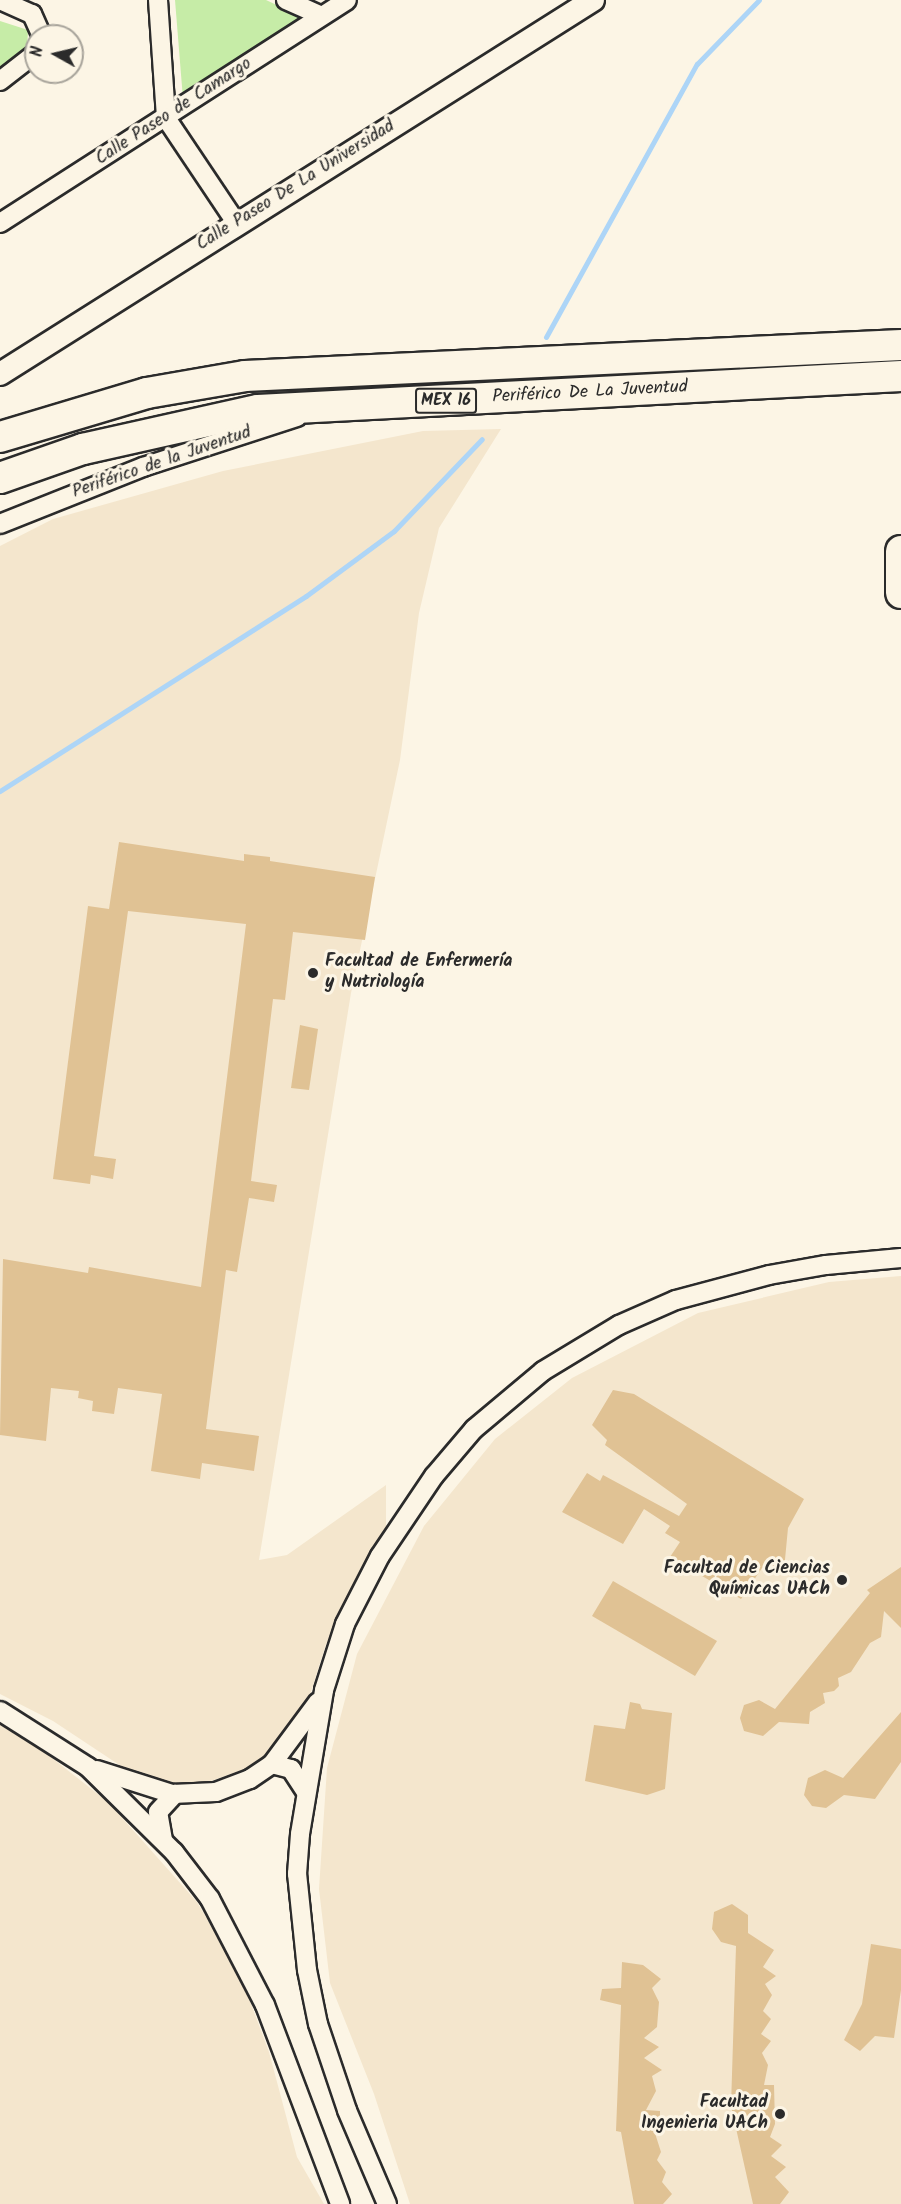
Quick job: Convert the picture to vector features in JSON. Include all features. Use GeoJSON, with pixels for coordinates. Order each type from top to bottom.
{"type":"FeatureCollection","features":[{"type":"Feature","properties":{"kind":"highway","name":"Periférico De La Juventud"},"geometry":{"type":"LineString","coordinates":[[0,437],[147,393],[245,376],[901,345]]}},
{"type":"Feature","properties":{"kind":"highway","name":"Periférico De La Juventud"},"geometry":{"type":"LineString","coordinates":[[0,478],[83,449],[186,423],[258,410],[901,376]]}},
{"type":"Feature","properties":{"kind":"highway"},"geometry":{"type":"LineString","coordinates":[[901,552],[901,593]]}},
{"type":"Feature","properties":{"kind":"street"},"geometry":{"type":"LineString","coordinates":[[0,0],[32,14],[37,24]]}},
{"type":"Feature","properties":{"kind":"street"},"geometry":{"type":"LineString","coordinates":[[158,0],[166,118],[237,224]]}},
{"type":"Feature","properties":{"kind":"street"},"geometry":{"type":"LineString","coordinates":[[286,0],[322,16]]}},
{"type":"Feature","properties":{"kind":"street","name":"Calle Paseo de Camargo"},"geometry":{"type":"LineString","coordinates":[[0,223],[347,0]]}},
{"type":"Feature","properties":{"kind":"street","name":"Calle Paseo De La Universidad"},"geometry":{"type":"LineString","coordinates":[[0,374],[593,0]]}},
{"type":"Feature","properties":{"kind":"street"},"geometry":{"type":"LineString","coordinates":[[0,81],[24,62]]}},
{"type":"Feature","properties":{"kind":"street","name":"Periférico de la Juventud"},"geometry":{"type":"LineString","coordinates":[[0,524],[143,467],[326,407]]}},
{"type":"Feature","properties":{"kind":"street"},"geometry":{"type":"LineString","coordinates":[[387,2204],[331,2067],[307,1970],[297,1874],[306,1792],[324,1690],[345,1624],[385,1548],[450,1457],[528,1381],[619,1325],[676,1300],[769,1275],[826,1265],[901,1258]]}},
{"type":"Feature","properties":{"kind":"street"},"geometry":{"type":"LineString","coordinates":[[88,1767],[150,1790],[175,1794],[216,1792],[250,1779],[272,1764],[299,1731],[324,1690]]}},
{"type":"Feature","properties":{"kind":"street"},"geometry":{"type":"LineString","coordinates":[[0,1711],[88,1767],[163,1840],[210,1899],[245,1959],[340,2204]]}},
{"type":"Feature","properties":{"kind":"street"},"geometry":{"type":"LineString","coordinates":[[272,1764],[291,1769],[306,1792]]}},
{"type":"Feature","properties":{"kind":"street"},"geometry":{"type":"LineString","coordinates":[[163,1840],[158,1812],[175,1794]]}},
{"type":"Feature","properties":{"kind":"shaded area"},"geometry":{"type":"Polygon","coordinates":[[[501,429],[439,528],[419,613],[400,760],[351,993],[259,1560],[287,1555],[386,1485],[386,1527],[326,1644],[303,1717],[282,1749],[256,1765],[194,1787],[136,1776],[53,1721],[0,1694],[0,546],[53,519],[223,471],[423,431],[501,429]]]}},
{"type":"Feature","properties":{"kind":"shaded area"},"geometry":{"type":"Polygon","coordinates":[[[901,1276],[901,2204],[410,2204],[374,2094],[330,1983],[319,1889],[327,1768],[357,1654],[424,1526],[495,1439],[572,1378],[698,1313],[829,1282],[901,1276]]]}},
{"type":"Feature","properties":{"kind":"shaded area"},"geometry":{"type":"Polygon","coordinates":[[[0,1722],[10,1725],[108,1802],[197,1902],[241,1977],[269,2052],[297,2157],[324,2204],[0,2204],[0,1722]]]}},
{"type":"Feature","properties":{"kind":"green space"},"geometry":{"type":"Polygon","coordinates":[[[175,0],[266,0],[300,16],[302,24],[183,99],[175,0]]]}},
{"type":"Feature","properties":{"kind":"green space"},"geometry":{"type":"Polygon","coordinates":[[[0,21],[24,29],[24,51],[0,67],[0,21]]]}},
{"type":"Feature","properties":{"kind":"building"},"geometry":{"type":"Polygon","coordinates":[[[119,842],[244,861],[244,854],[270,857],[270,861],[375,877],[365,940],[293,932],[285,1000],[273,999],[251,1181],[277,1185],[274,1202],[249,1198],[237,1272],[226,1270],[206,1429],[259,1436],[254,1471],[202,1463],[200,1479],[151,1471],[162,1394],[118,1388],[114,1414],[92,1411],[93,1401],[78,1398],[79,1391],[51,1388],[46,1441],[0,1435],[3,1259],[88,1273],[89,1267],[201,1287],[246,924],[128,911],[94,1156],[116,1159],[113,1179],[91,1175],[90,1184],[53,1179],[88,906],[109,909],[119,842]]]}},
{"type":"Feature","properties":{"kind":"building"},"geometry":{"type":"Polygon","coordinates":[[[300,1025],[318,1029],[309,1090],[291,1088],[300,1025]]]}},
{"type":"Feature","properties":{"kind":"building"},"geometry":{"type":"Polygon","coordinates":[[[613,1390],[634,1394],[804,1499],[788,1528],[784,1570],[762,1568],[741,1599],[670,1557],[680,1542],[665,1533],[670,1526],[644,1509],[623,1544],[562,1512],[587,1473],[600,1481],[603,1475],[679,1516],[687,1504],[605,1445],[607,1440],[592,1425],[613,1390]]]}},
{"type":"Feature","properties":{"kind":"building"},"geometry":{"type":"Polygon","coordinates":[[[901,1567],[901,1628],[884,1611],[881,1637],[870,1643],[851,1672],[838,1678],[839,1686],[834,1691],[823,1693],[825,1703],[810,1712],[809,1724],[779,1722],[763,1736],[744,1731],[740,1718],[744,1705],[759,1700],[775,1709],[870,1593],[867,1590],[901,1567]]]}},
{"type":"Feature","properties":{"kind":"building"},"geometry":{"type":"Polygon","coordinates":[[[613,1581],[717,1641],[695,1676],[592,1616],[613,1581]]]}},
{"type":"Feature","properties":{"kind":"building"},"geometry":{"type":"Polygon","coordinates":[[[630,1702],[640,1704],[642,1709],[672,1713],[665,1789],[647,1795],[585,1781],[594,1725],[625,1729],[630,1702]]]}},
{"type":"Feature","properties":{"kind":"building"},"geometry":{"type":"Polygon","coordinates":[[[901,1712],[901,1762],[875,1799],[844,1795],[826,1808],[812,1806],[804,1795],[808,1778],[825,1770],[843,1778],[901,1712]]]}},
{"type":"Feature","properties":{"kind":"building"},"geometry":{"type":"Polygon","coordinates":[[[732,1904],[748,1915],[748,1933],[774,1950],[763,1967],[776,1976],[765,1984],[772,1995],[763,2011],[771,2019],[761,2034],[771,2041],[762,2053],[768,2065],[764,2085],[774,2085],[775,2124],[770,2137],[782,2145],[771,2156],[786,2167],[775,2177],[789,2192],[780,2204],[753,2204],[731,2106],[736,1946],[721,1942],[712,1929],[714,1912],[732,1904]]]}},
{"type":"Feature","properties":{"kind":"building"},"geometry":{"type":"Polygon","coordinates":[[[871,1944],[901,1949],[901,1990],[894,2038],[875,2036],[860,2051],[844,2040],[862,2004],[871,1944]]]}},
{"type":"Feature","properties":{"kind":"building"},"geometry":{"type":"Polygon","coordinates":[[[622,1962],[643,1965],[661,1979],[652,1988],[659,2002],[657,2027],[644,2038],[659,2047],[644,2058],[662,2070],[652,2076],[656,2091],[646,2110],[660,2111],[660,2126],[653,2127],[661,2152],[657,2160],[666,2172],[662,2182],[672,2194],[663,2204],[634,2204],[621,2132],[616,2131],[621,2005],[600,2000],[602,1989],[621,1988],[622,1962]]]}},
{"type":"Feature","properties":{"kind":"waterway"},"geometry":{"type":"LineString","coordinates":[[546,337],[697,64],[759,0]]}},
{"type":"Feature","properties":{"kind":"waterway"},"geometry":{"type":"LineString","coordinates":[[0,791],[306,596],[394,531],[482,439]]}},
{"type":"Feature","properties":{"kind":"place","name":"Facultad de Enfermería y Nutriología"},"geometry":{"type":"Point","coordinates":[313,973]}},
{"type":"Feature","properties":{"kind":"place","name":"Facultad de Ciencias Químicas UACh"},"geometry":{"type":"Point","coordinates":[842,1580]}},
{"type":"Feature","properties":{"kind":"place","name":"Facultad Ingenieria UACh"},"geometry":{"type":"Point","coordinates":[780,2114]}}]}
